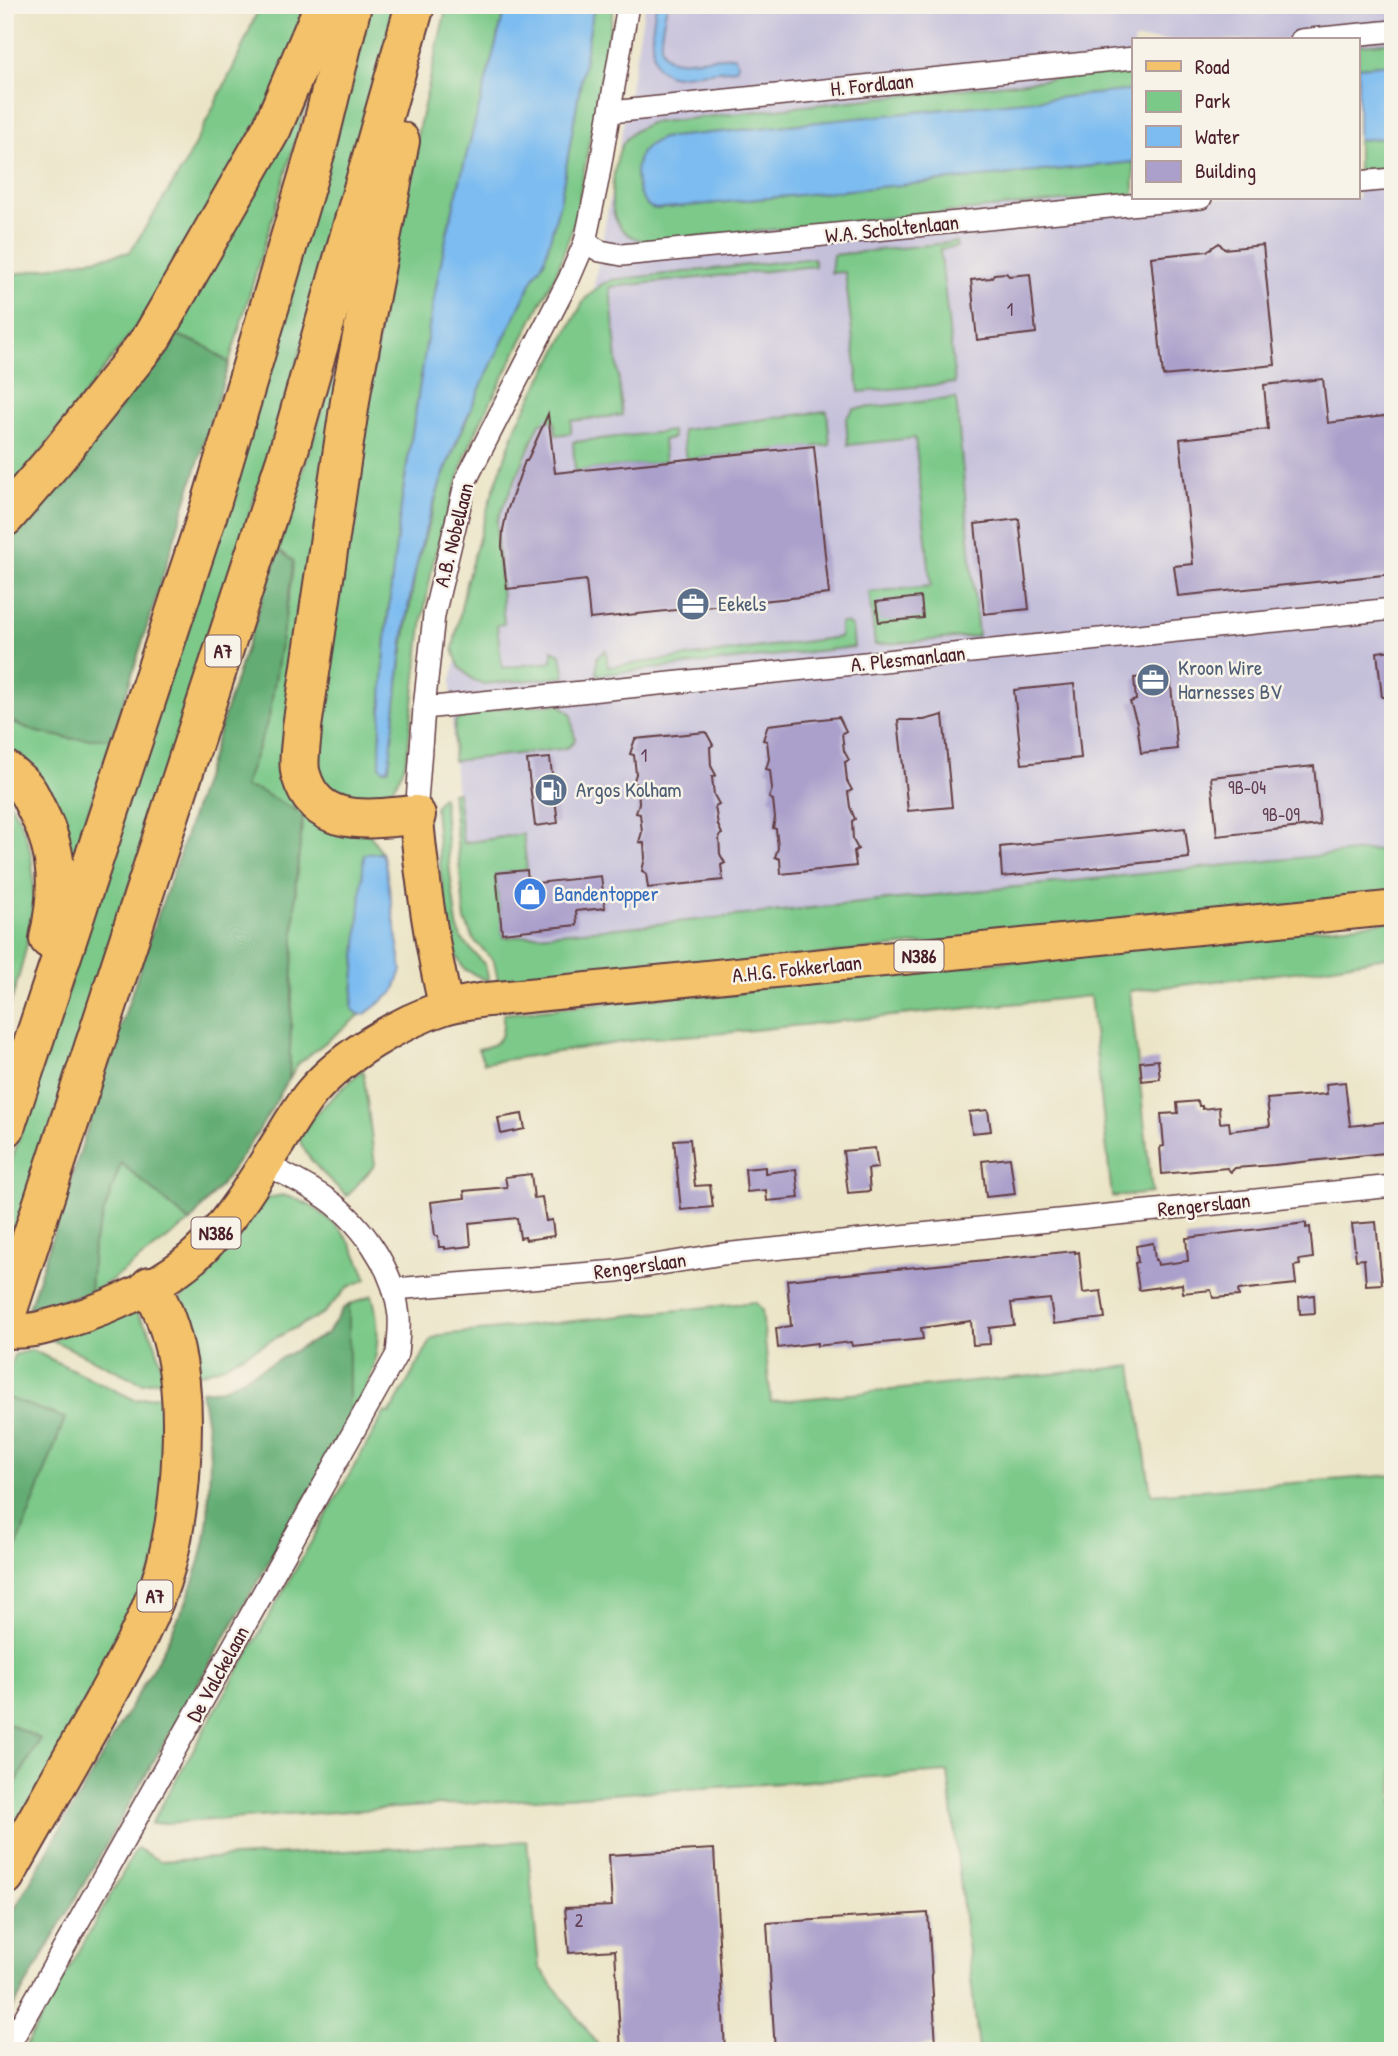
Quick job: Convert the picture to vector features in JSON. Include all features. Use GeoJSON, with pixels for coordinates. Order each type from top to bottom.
{"type":"FeatureCollection","features":[{"type":"Feature","properties":{"kind":"highway"},"geometry":{"type":"LineString","coordinates":[[5,517],[56,458],[152,337],[272,128],[324,5]]}},
{"type":"Feature","properties":{"kind":"highway"},"geometry":{"type":"LineString","coordinates":[[5,1128],[211,504],[318,140],[352,5]]}},
{"type":"Feature","properties":{"kind":"highway","name":"A7"},"geometry":{"type":"LineString","coordinates":[[10,1305],[289,450],[415,5]]}},
{"type":"Feature","properties":{"kind":"highway"},"geometry":{"type":"LineString","coordinates":[[416,815],[340,817],[328,812],[317,802],[307,790],[300,774],[302,727],[352,388],[426,5]]}},
{"type":"Feature","properties":{"kind":"highway"},"geometry":{"type":"LineString","coordinates":[[5,770],[26,789],[51,840],[56,864],[54,918],[18,1088]]}},
{"type":"Feature","properties":{"kind":"highway","name":"A7"},"geometry":{"type":"LineString","coordinates":[[5,1876],[133,1650],[166,1565],[176,1520],[181,1474],[182,1389],[176,1353],[163,1311],[150,1286]]}},
{"type":"Feature","properties":{"kind":"main road","name":"A.B. Nobellaan"},"geometry":{"type":"LineString","coordinates":[[416,815],[430,937],[446,1007]]}},
{"type":"Feature","properties":{"kind":"main road","name":"A.H.G. Fokkerlaan"},"geometry":{"type":"LineString","coordinates":[[265,1164],[313,1091],[335,1070],[376,1041],[411,1021],[446,1007],[483,1000],[1393,908]]}},
{"type":"Feature","properties":{"kind":"main road","name":"N386"},"geometry":{"type":"LineString","coordinates":[[5,1332],[40,1329],[111,1305],[175,1270],[201,1250],[237,1209],[265,1164]]}},
{"type":"Feature","properties":{"kind":"street","name":"A.B. Nobellaan"},"geometry":{"type":"LineString","coordinates":[[416,815],[434,615],[466,480],[569,279],[584,242],[611,112],[628,5]]}},
{"type":"Feature","properties":{"kind":"street"},"geometry":{"type":"LineString","coordinates":[[1321,38],[1393,31]]}},
{"type":"Feature","properties":{"kind":"street","name":"H. Fordlaan"},"geometry":{"type":"LineString","coordinates":[[611,112],[1132,58]]}},
{"type":"Feature","properties":{"kind":"street"},"geometry":{"type":"LineString","coordinates":[[1360,182],[1393,179]]}},
{"type":"Feature","properties":{"kind":"street","name":"W.A. Scholtenlaan"},"geometry":{"type":"LineString","coordinates":[[584,242],[600,251],[622,254],[1180,200]]}},
{"type":"Feature","properties":{"kind":"street","name":"A. Plesmanlaan"},"geometry":{"type":"LineString","coordinates":[[424,708],[1393,609]]}},
{"type":"Feature","properties":{"kind":"street"},"geometry":{"type":"LineString","coordinates":[[265,1164],[319,1193],[348,1215],[379,1256],[394,1289]]}},
{"type":"Feature","properties":{"kind":"street","name":"Rengerslaan"},"geometry":{"type":"LineString","coordinates":[[394,1289],[617,1271],[723,1254],[1393,1186]]}},
{"type":"Feature","properties":{"kind":"street","name":"De Valckelaan"},"geometry":{"type":"LineString","coordinates":[[6,2051],[397,1354],[399,1317],[394,1289]]}},
{"type":"Feature","properties":{"kind":"shaded area"},"geometry":{"type":"Polygon","coordinates":[[[645,5],[1393,5],[1393,873],[484,945],[466,915],[453,748],[451,679],[508,464],[591,302],[645,5]]]}},
{"type":"Feature","properties":{"kind":"green space"},"geometry":{"type":"Polygon","coordinates":[[[260,5],[310,5],[280,81],[173,278],[5,499],[5,276],[130,252],[183,168],[236,62],[260,5]]]}},
{"type":"Feature","properties":{"kind":"green space"},"geometry":{"type":"Polygon","coordinates":[[[366,5],[396,5],[302,346],[207,650],[5,1265],[5,1181],[74,971],[366,5]]]}},
{"type":"Feature","properties":{"kind":"green space"},"geometry":{"type":"Polygon","coordinates":[[[447,5],[506,5],[448,228],[404,483],[387,621],[381,713],[388,770],[416,567],[441,481],[478,392],[544,261],[560,202],[594,5],[614,5],[575,221],[557,271],[467,452],[434,558],[423,617],[407,756],[395,785],[372,805],[339,801],[316,771],[314,756],[382,313],[418,131],[447,5]]]}},
{"type":"Feature","properties":{"kind":"green space"},"geometry":{"type":"Polygon","coordinates":[[[1393,42],[1393,64],[1360,67],[1360,45],[1393,42]]]}},
{"type":"Feature","properties":{"kind":"green space"},"geometry":{"type":"Polygon","coordinates":[[[321,55],[229,363],[205,346],[173,333],[321,55]]]}},
{"type":"Feature","properties":{"kind":"green space"},"geometry":{"type":"Polygon","coordinates":[[[1132,70],[1132,90],[662,138],[637,163],[639,192],[656,209],[1132,162],[1132,194],[648,242],[635,238],[619,226],[613,208],[612,186],[624,142],[632,133],[650,123],[1132,70]]]}},
{"type":"Feature","properties":{"kind":"green space"},"geometry":{"type":"Polygon","coordinates":[[[1393,137],[1393,168],[1360,171],[1360,140],[1393,137]]]}},
{"type":"Feature","properties":{"kind":"green space"},"geometry":{"type":"Polygon","coordinates":[[[956,242],[957,247],[940,249],[955,383],[859,392],[845,272],[831,273],[833,255],[956,242]]]}},
{"type":"Feature","properties":{"kind":"green space"},"geometry":{"type":"Polygon","coordinates":[[[814,258],[815,266],[610,287],[622,415],[571,421],[571,433],[556,435],[554,420],[540,423],[497,521],[504,624],[497,625],[502,668],[552,662],[552,650],[561,654],[565,677],[483,684],[473,680],[459,667],[453,649],[466,583],[490,500],[517,424],[585,299],[602,284],[612,280],[814,258]]]}},
{"type":"Feature","properties":{"kind":"green space"},"geometry":{"type":"Polygon","coordinates":[[[358,296],[289,752],[370,835],[382,853],[365,854],[352,1008],[360,1015],[298,1064],[289,1079],[296,881],[303,814],[243,787],[269,717],[294,562],[278,549],[358,296]]]}},
{"type":"Feature","properties":{"kind":"green space"},"geometry":{"type":"Polygon","coordinates":[[[172,333],[205,346],[229,363],[112,739],[73,739],[37,732],[5,719],[5,543],[93,442],[172,333]]]}},
{"type":"Feature","properties":{"kind":"green space"},"geometry":{"type":"Polygon","coordinates":[[[956,398],[978,636],[875,645],[869,592],[931,586],[915,438],[848,445],[846,418],[854,409],[956,398]]]}},
{"type":"Feature","properties":{"kind":"green space"},"geometry":{"type":"Polygon","coordinates":[[[827,411],[830,445],[686,459],[682,430],[827,411]]]}},
{"type":"Feature","properties":{"kind":"green space"},"geometry":{"type":"Polygon","coordinates":[[[672,431],[673,438],[663,440],[665,462],[575,471],[573,442],[672,431]]]}},
{"type":"Feature","properties":{"kind":"green space"},"geometry":{"type":"Polygon","coordinates":[[[278,549],[294,562],[269,717],[244,787],[258,790],[303,814],[296,881],[289,1079],[258,1132],[225,1180],[190,1222],[121,1163],[93,1244],[90,1293],[29,1308],[176,865],[278,549]]]}},
{"type":"Feature","properties":{"kind":"green space"},"geometry":{"type":"Polygon","coordinates":[[[840,623],[852,627],[854,647],[597,675],[597,657],[606,650],[608,667],[840,637],[840,623]]]}},
{"type":"Feature","properties":{"kind":"green space"},"geometry":{"type":"Polygon","coordinates":[[[559,704],[571,714],[575,740],[569,747],[453,761],[455,721],[492,709],[559,704]]]}},
{"type":"Feature","properties":{"kind":"green space"},"geometry":{"type":"Polygon","coordinates":[[[5,719],[37,732],[73,739],[112,739],[67,876],[5,752],[5,719]]]}},
{"type":"Feature","properties":{"kind":"green space"},"geometry":{"type":"Polygon","coordinates":[[[457,792],[463,843],[523,834],[527,870],[496,874],[503,938],[1393,848],[1393,895],[672,970],[498,981],[494,961],[474,940],[465,921],[452,793],[457,792]]]}},
{"type":"Feature","properties":{"kind":"green space"},"geometry":{"type":"Polygon","coordinates":[[[5,797],[21,822],[30,849],[33,906],[22,965],[5,1020],[5,797]]]}},
{"type":"Feature","properties":{"kind":"green space"},"geometry":{"type":"Polygon","coordinates":[[[441,797],[457,925],[461,938],[485,965],[489,982],[464,969],[454,952],[441,877],[435,807],[441,797]]]}},
{"type":"Feature","properties":{"kind":"green space"},"geometry":{"type":"Polygon","coordinates":[[[1393,921],[1393,956],[1310,970],[1130,991],[1152,1193],[1112,1197],[1090,996],[650,1038],[484,1063],[478,1049],[492,1045],[500,1039],[503,1014],[1393,921]]]}},
{"type":"Feature","properties":{"kind":"green space"},"geometry":{"type":"Polygon","coordinates":[[[363,1069],[375,1165],[347,1196],[314,1163],[299,1139],[312,1117],[363,1069]]]}},
{"type":"Feature","properties":{"kind":"green space"},"geometry":{"type":"Polygon","coordinates":[[[121,1163],[190,1222],[90,1293],[93,1244],[121,1163]]]}},
{"type":"Feature","properties":{"kind":"green space"},"geometry":{"type":"Polygon","coordinates":[[[282,1195],[312,1207],[338,1228],[354,1250],[367,1279],[348,1287],[324,1313],[218,1368],[198,1374],[180,1303],[190,1274],[251,1210],[268,1198],[282,1195]]]}},
{"type":"Feature","properties":{"kind":"green space"},"geometry":{"type":"Polygon","coordinates":[[[372,1295],[378,1330],[377,1346],[370,1378],[349,1424],[349,1305],[372,1295]]]}},
{"type":"Feature","properties":{"kind":"green space"},"geometry":{"type":"Polygon","coordinates":[[[755,1302],[762,1310],[771,1402],[1132,1366],[1151,1494],[1393,1475],[1393,2051],[979,2051],[948,1772],[151,1824],[385,1412],[390,1413],[432,1339],[441,1335],[755,1302]]]}},
{"type":"Feature","properties":{"kind":"green space"},"geometry":{"type":"Polygon","coordinates":[[[349,1305],[349,1424],[5,2022],[5,1926],[163,1650],[187,1600],[200,1561],[208,1518],[210,1460],[201,1391],[223,1389],[328,1333],[343,1309],[349,1305]]]}},
{"type":"Feature","properties":{"kind":"green space"},"geometry":{"type":"Polygon","coordinates":[[[134,1311],[155,1342],[164,1380],[142,1383],[50,1339],[134,1311]]]}},
{"type":"Feature","properties":{"kind":"green space"},"geometry":{"type":"Polygon","coordinates":[[[32,1350],[135,1400],[177,1392],[174,1526],[5,1862],[5,1802],[40,1740],[5,1722],[5,1579],[64,1418],[5,1397],[5,1380],[14,1355],[32,1350]]]}},
{"type":"Feature","properties":{"kind":"green space"},"geometry":{"type":"Polygon","coordinates":[[[5,1397],[65,1418],[5,1579],[5,1397]]]}},
{"type":"Feature","properties":{"kind":"green space"},"geometry":{"type":"Polygon","coordinates":[[[5,1722],[40,1739],[5,1802],[5,1722]]]}},
{"type":"Feature","properties":{"kind":"green space"},"geometry":{"type":"Polygon","coordinates":[[[527,1841],[539,1967],[603,2051],[23,2051],[137,1848],[160,1861],[527,1841]]]}},
{"type":"Feature","properties":{"kind":"water"},"geometry":{"type":"Polygon","coordinates":[[[506,5],[594,5],[560,202],[544,261],[467,417],[426,529],[407,617],[389,768],[384,770],[380,766],[381,720],[391,584],[424,359],[449,226],[506,5]]]}},
{"type":"Feature","properties":{"kind":"water"},"geometry":{"type":"Polygon","coordinates":[[[656,5],[667,5],[661,47],[669,59],[678,61],[734,56],[738,63],[736,69],[675,76],[657,67],[652,44],[656,5]]]}},
{"type":"Feature","properties":{"kind":"water"},"geometry":{"type":"Polygon","coordinates":[[[1393,64],[1393,137],[1360,140],[1360,67],[1393,64]]]}},
{"type":"Feature","properties":{"kind":"water"},"geometry":{"type":"Polygon","coordinates":[[[1132,90],[1132,162],[656,209],[650,207],[641,197],[637,168],[641,153],[662,138],[1132,90]]]}},
{"type":"Feature","properties":{"kind":"water"},"geometry":{"type":"Polygon","coordinates":[[[382,853],[402,970],[394,992],[360,1015],[352,1009],[364,854],[382,853]]]}},
{"type":"Feature","properties":{"kind":"building"},"geometry":{"type":"Polygon","coordinates":[[[1219,243],[1224,249],[1263,245],[1275,365],[1163,376],[1151,257],[1207,251],[1219,243]]]}},
{"type":"Feature","properties":{"kind":"building"},"geometry":{"type":"Polygon","coordinates":[[[1006,273],[1009,276],[1030,274],[1036,333],[977,340],[971,280],[1006,273]]]}},
{"type":"Feature","properties":{"kind":"building"},"geometry":{"type":"Polygon","coordinates":[[[1323,379],[1328,423],[1393,415],[1393,574],[1178,596],[1174,566],[1193,564],[1180,439],[1268,429],[1264,385],[1323,379]]]}},
{"type":"Feature","properties":{"kind":"building"},"geometry":{"type":"Polygon","coordinates":[[[548,414],[555,473],[814,446],[829,594],[590,619],[586,580],[507,589],[502,546],[507,511],[525,461],[548,414]]]}},
{"type":"Feature","properties":{"kind":"building"},"geometry":{"type":"Polygon","coordinates":[[[1019,519],[1029,609],[984,614],[975,524],[1019,519]]]}},
{"type":"Feature","properties":{"kind":"building"},"geometry":{"type":"Polygon","coordinates":[[[921,597],[923,618],[879,622],[876,602],[921,597]]]}},
{"type":"Feature","properties":{"kind":"building"},"geometry":{"type":"Polygon","coordinates":[[[1393,650],[1393,697],[1382,697],[1377,652],[1393,650]]]}},
{"type":"Feature","properties":{"kind":"building"},"geometry":{"type":"Polygon","coordinates":[[[1170,675],[1177,749],[1141,753],[1137,723],[1130,702],[1136,700],[1134,678],[1170,675]]]}},
{"type":"Feature","properties":{"kind":"building"},"geometry":{"type":"Polygon","coordinates":[[[1074,684],[1081,758],[1022,764],[1014,690],[1074,684]]]}},
{"type":"Feature","properties":{"kind":"building"},"geometry":{"type":"Polygon","coordinates":[[[943,715],[952,807],[908,811],[898,720],[924,720],[943,715]]]}},
{"type":"Feature","properties":{"kind":"building"},"geometry":{"type":"Polygon","coordinates":[[[839,717],[846,731],[842,733],[844,751],[849,760],[845,762],[847,781],[852,790],[848,792],[855,819],[852,821],[853,840],[858,849],[854,851],[856,866],[781,874],[780,859],[775,857],[778,848],[776,829],[773,828],[773,800],[769,798],[772,789],[770,770],[766,769],[769,759],[767,741],[763,740],[768,725],[839,717]]]}},
{"type":"Feature","properties":{"kind":"building"},"geometry":{"type":"Polygon","coordinates":[[[706,732],[713,745],[710,747],[711,766],[716,775],[712,777],[714,795],[719,804],[715,806],[722,834],[719,836],[720,854],[725,863],[721,865],[723,880],[648,888],[646,873],[642,871],[645,858],[644,843],[639,842],[642,832],[640,814],[636,813],[639,803],[638,784],[633,783],[636,774],[634,755],[630,754],[635,739],[706,732]]]}},
{"type":"Feature","properties":{"kind":"building"},"geometry":{"type":"Polygon","coordinates":[[[550,758],[558,823],[535,826],[527,760],[550,758]]]}},
{"type":"Feature","properties":{"kind":"building"},"geometry":{"type":"Polygon","coordinates":[[[1314,766],[1320,825],[1217,836],[1211,777],[1314,766]]]}},
{"type":"Feature","properties":{"kind":"building"},"geometry":{"type":"Polygon","coordinates":[[[1185,828],[1189,858],[1002,877],[1000,847],[1185,828]]]}},
{"type":"Feature","properties":{"kind":"building"},"geometry":{"type":"Polygon","coordinates":[[[527,870],[528,884],[601,876],[605,908],[576,911],[577,925],[502,933],[496,873],[527,870]]]}},
{"type":"Feature","properties":{"kind":"building"},"geometry":{"type":"Polygon","coordinates":[[[1158,1060],[1160,1079],[1142,1081],[1140,1062],[1158,1060]]]}},
{"type":"Feature","properties":{"kind":"building"},"geometry":{"type":"Polygon","coordinates":[[[1345,1082],[1350,1126],[1393,1121],[1393,1152],[1235,1168],[1231,1172],[1227,1168],[1162,1174],[1160,1147],[1164,1146],[1161,1114],[1178,1113],[1177,1103],[1198,1101],[1202,1109],[1219,1107],[1220,1123],[1229,1122],[1230,1131],[1270,1126],[1267,1099],[1327,1094],[1326,1084],[1345,1082]]]}},
{"type":"Feature","properties":{"kind":"building"},"geometry":{"type":"Polygon","coordinates":[[[988,1110],[991,1131],[972,1133],[969,1112],[988,1110]]]}},
{"type":"Feature","properties":{"kind":"building"},"geometry":{"type":"Polygon","coordinates":[[[522,1114],[525,1129],[501,1134],[498,1118],[522,1114]]]}},
{"type":"Feature","properties":{"kind":"building"},"geometry":{"type":"Polygon","coordinates":[[[690,1139],[695,1186],[710,1185],[713,1207],[681,1210],[674,1140],[690,1139]]]}},
{"type":"Feature","properties":{"kind":"building"},"geometry":{"type":"Polygon","coordinates":[[[875,1148],[878,1168],[868,1169],[870,1191],[848,1193],[843,1151],[875,1148]]]}},
{"type":"Feature","properties":{"kind":"building"},"geometry":{"type":"Polygon","coordinates":[[[1010,1158],[1015,1194],[986,1197],[982,1161],[1010,1158]]]}},
{"type":"Feature","properties":{"kind":"building"},"geometry":{"type":"Polygon","coordinates":[[[765,1167],[765,1173],[796,1169],[799,1198],[767,1201],[766,1190],[747,1192],[745,1169],[765,1167]]]}},
{"type":"Feature","properties":{"kind":"building"},"geometry":{"type":"Polygon","coordinates":[[[531,1174],[534,1198],[542,1197],[546,1221],[552,1220],[554,1236],[526,1240],[525,1237],[520,1238],[517,1218],[469,1223],[471,1246],[445,1249],[439,1247],[431,1202],[465,1198],[464,1191],[507,1187],[505,1177],[531,1174]]]}},
{"type":"Feature","properties":{"kind":"building"},"geometry":{"type":"Polygon","coordinates":[[[1376,1222],[1382,1284],[1366,1285],[1364,1259],[1356,1260],[1352,1224],[1376,1222]]]}},
{"type":"Feature","properties":{"kind":"building"},"geometry":{"type":"Polygon","coordinates":[[[1306,1223],[1306,1228],[1310,1227],[1313,1258],[1299,1260],[1300,1265],[1294,1266],[1296,1284],[1238,1290],[1239,1296],[1213,1298],[1211,1290],[1183,1293],[1182,1284],[1139,1290],[1135,1263],[1138,1262],[1136,1246],[1153,1243],[1158,1265],[1188,1261],[1186,1238],[1306,1223]]]}},
{"type":"Feature","properties":{"kind":"building"},"geometry":{"type":"Polygon","coordinates":[[[1079,1252],[1083,1293],[1101,1291],[1105,1318],[1054,1324],[1050,1299],[1011,1303],[1014,1325],[989,1328],[990,1344],[973,1345],[971,1321],[921,1328],[923,1339],[852,1346],[851,1342],[778,1348],[776,1328],[791,1326],[787,1280],[1079,1252]]]}},
{"type":"Feature","properties":{"kind":"building"},"geometry":{"type":"Polygon","coordinates":[[[1314,1295],[1315,1313],[1300,1314],[1299,1297],[1314,1295]]]}},
{"type":"Feature","properties":{"kind":"building"},"geometry":{"type":"Polygon","coordinates":[[[714,1849],[725,2051],[621,2051],[615,1950],[569,1953],[565,1908],[612,1906],[609,1855],[714,1849]]]}},
{"type":"Feature","properties":{"kind":"building"},"geometry":{"type":"Polygon","coordinates":[[[928,1913],[936,2045],[842,2051],[775,2051],[767,1923],[928,1913]]]}},
{"type":"Feature","properties":{"kind":"place","name":"Eekels"},"geometry":{"type":"Point","coordinates":[693,604]}},
{"type":"Feature","properties":{"kind":"place","name":"Kroon Wire Harnesses BV"},"geometry":{"type":"Point","coordinates":[1153,680]}},
{"type":"Feature","properties":{"kind":"place","name":"Argos Kolham"},"geometry":{"type":"Point","coordinates":[551,790]}},
{"type":"Feature","properties":{"kind":"place","name":"Bandentopper"},"geometry":{"type":"Point","coordinates":[530,894]}}]}
